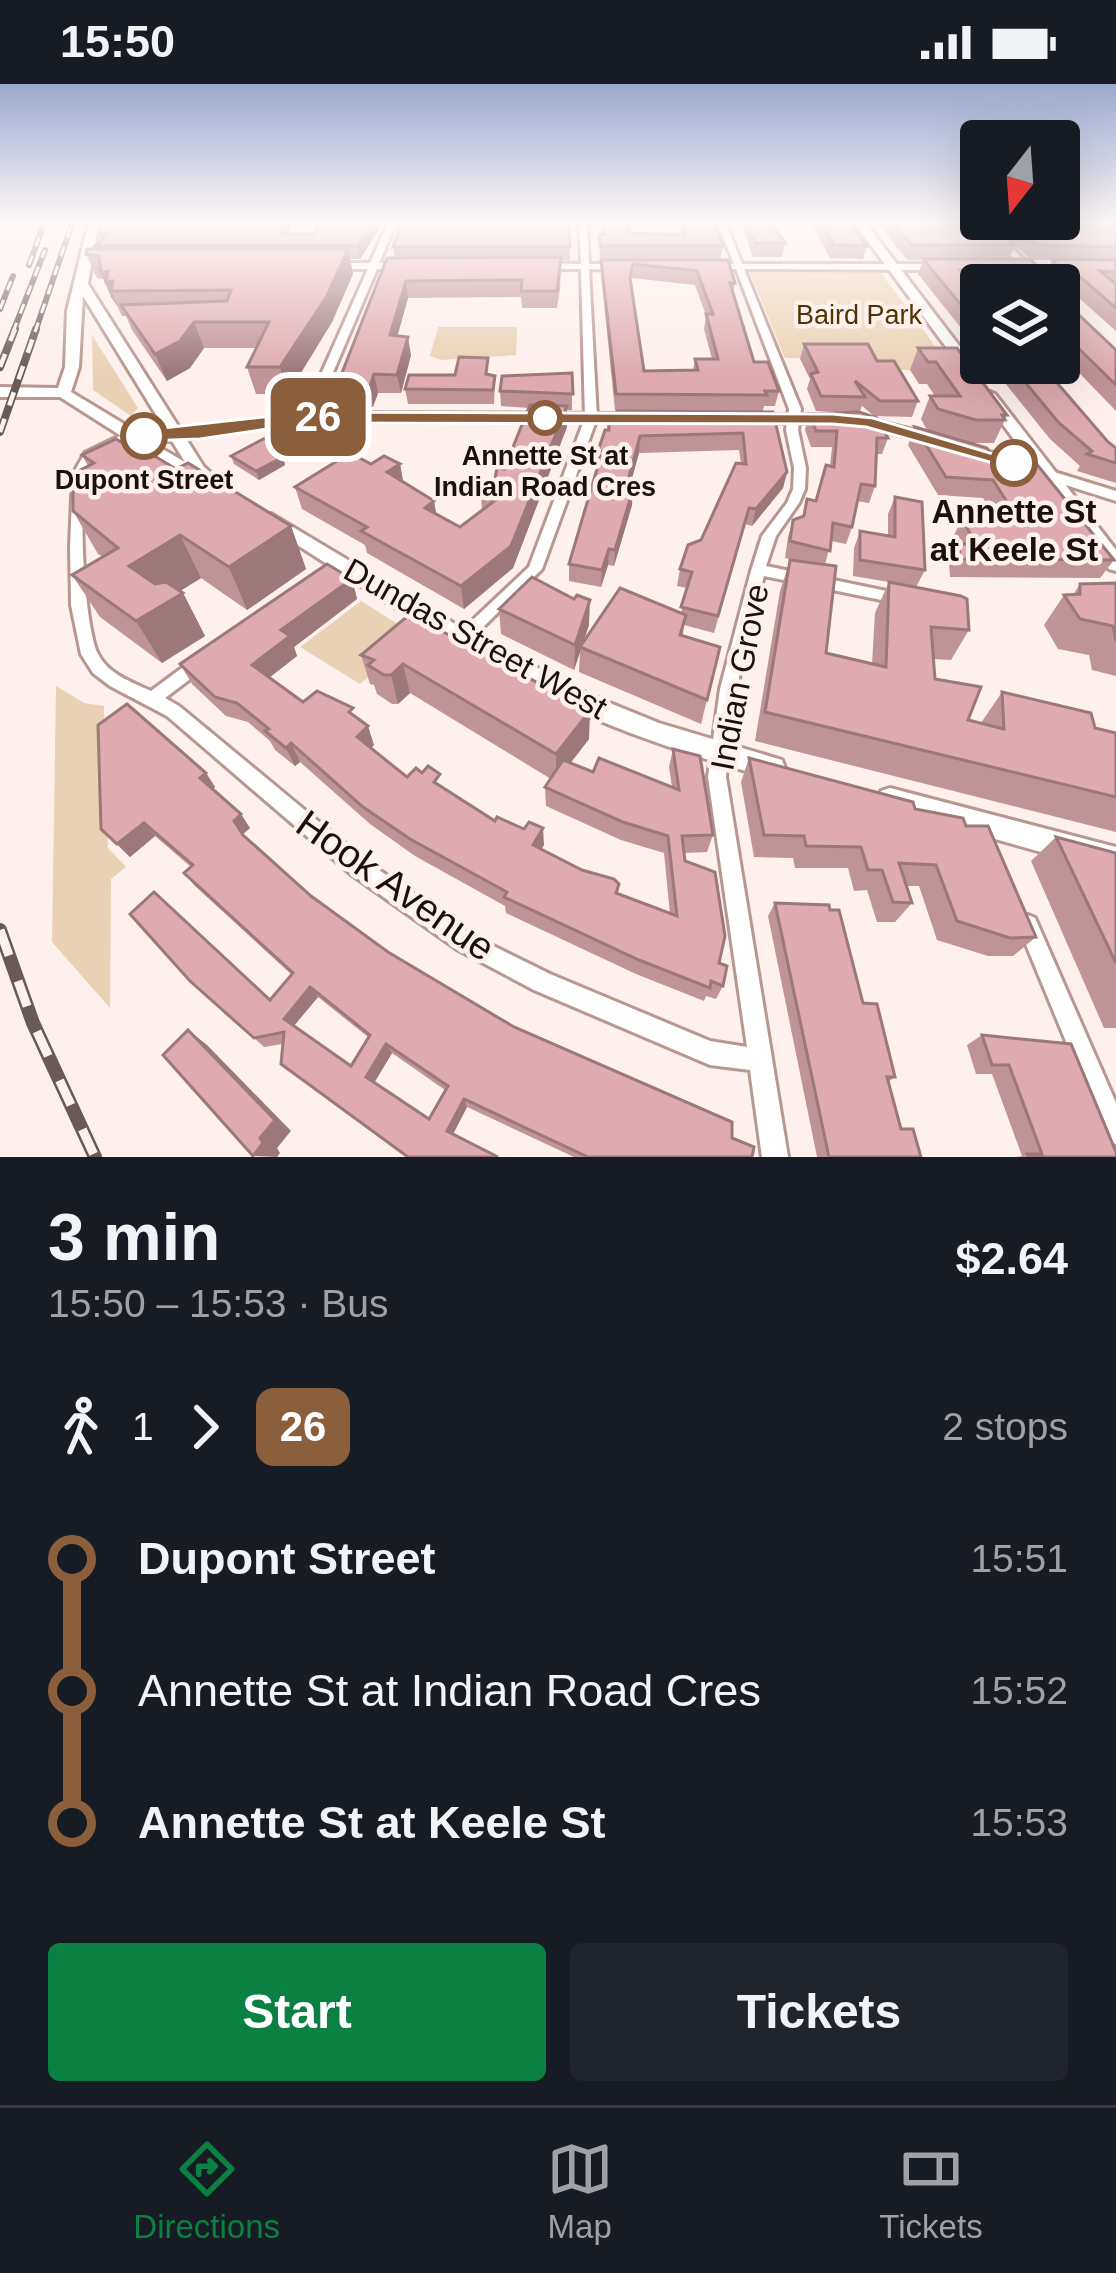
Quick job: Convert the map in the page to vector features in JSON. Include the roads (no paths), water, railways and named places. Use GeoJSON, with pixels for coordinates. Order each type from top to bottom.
{"type":"FeatureCollection","features":[{"type":"Feature","properties":{"kind":"main road"},"geometry":{"type":"LineString","coordinates":[[63,393],[70,380],[74,298],[88,271]]}},
{"type":"Feature","properties":{"kind":"main road"},"geometry":{"type":"LineString","coordinates":[[895,271],[1116,564]]}},
{"type":"Feature","properties":{"kind":"main road","name":"Dundas Street West"},"geometry":{"type":"LineString","coordinates":[[82,284],[114,323],[176,436],[209,481],[330,568],[585,703],[718,753],[808,777]]}},
{"type":"Feature","properties":{"kind":"main road"},"geometry":{"type":"LineString","coordinates":[[74,337],[114,323]]}},
{"type":"Feature","properties":{"kind":"main road"},"geometry":{"type":"LineString","coordinates":[[0,392],[63,393],[149,451],[209,481]]}},
{"type":"Feature","properties":{"kind":"main road"},"geometry":{"type":"LineString","coordinates":[[130,434],[176,436]]}},
{"type":"Feature","properties":{"kind":"main road"},"geometry":{"type":"LineString","coordinates":[[875,795],[1116,860]]}},
{"type":"Feature","properties":{"kind":"street"},"geometry":{"type":"LineString","coordinates":[[308,417],[372,271]]}},
{"type":"Feature","properties":{"kind":"street"},"geometry":{"type":"LineString","coordinates":[[464,637],[535,569],[591,418],[586,271]]}},
{"type":"Feature","properties":{"kind":"street","name":"Indian Grove"},"geometry":{"type":"LineString","coordinates":[[741,271],[793,405],[788,430],[800,466],[800,486],[766,540],[718,753],[717,782],[775,1157]]}},
{"type":"Feature","properties":{"kind":"street"},"geometry":{"type":"LineString","coordinates":[[176,436],[308,417],[639,418]]}},
{"type":"Feature","properties":{"kind":"street"},"geometry":{"type":"LineString","coordinates":[[728,419],[867,422],[1116,496]]}},
{"type":"Feature","properties":{"kind":"street","name":"Hook Avenue"},"geometry":{"type":"LineString","coordinates":[[130,434],[89,456],[79,474],[81,634],[94,664],[117,683],[154,697],[358,867],[464,941],[542,982],[710,1053],[759,1060]]}},
{"type":"Feature","properties":{"kind":"street"},"geometry":{"type":"LineString","coordinates":[[760,570],[914,602]]}},
{"type":"Feature","properties":{"kind":"street"},"geometry":{"type":"LineString","coordinates":[[154,697],[217,651]]}},
{"type":"Feature","properties":{"kind":"street"},"geometry":{"type":"LineString","coordinates":[[987,825],[999,855]]}},
{"type":"Feature","properties":{"kind":"street"},"geometry":{"type":"LineString","coordinates":[[1020,905],[1116,1132]]}},
{"type":"Feature","properties":{"kind":"railway"},"geometry":{"type":"LineString","coordinates":[[13,332],[37,271]]}},
{"type":"Feature","properties":{"kind":"railway"},"geometry":{"type":"LineString","coordinates":[[35,332],[56,271]]}},
{"type":"Feature","properties":{"kind":"railway"},"geometry":{"type":"LineString","coordinates":[[0,309],[13,276]]}},
{"type":"Feature","properties":{"kind":"railway"},"geometry":{"type":"LineString","coordinates":[[0,367],[15,329]]}},
{"type":"Feature","properties":{"kind":"railway"},"geometry":{"type":"LineString","coordinates":[[0,432],[36,329]]}},
{"type":"Feature","properties":{"kind":"railway"},"geometry":{"type":"LineString","coordinates":[[0,930],[33,1023],[95,1157]]}},
{"type":"Feature","properties":{"kind":"place","name":"Annette St at Indian Road Cres"},"geometry":{"type":"Point","coordinates":[545,418]}},
{"type":"Feature","properties":{"kind":"place","name":"Dupont Street"},"geometry":{"type":"Point","coordinates":[144,436]}},
{"type":"Feature","properties":{"kind":"place","name":"Annette St at Keele St"},"geometry":{"type":"Point","coordinates":[1014,463]}},
{"type":"Feature","properties":{"kind":"park label","name":"Baird Park"},"geometry":{"type":"Point","coordinates":[859,315]}}]}
